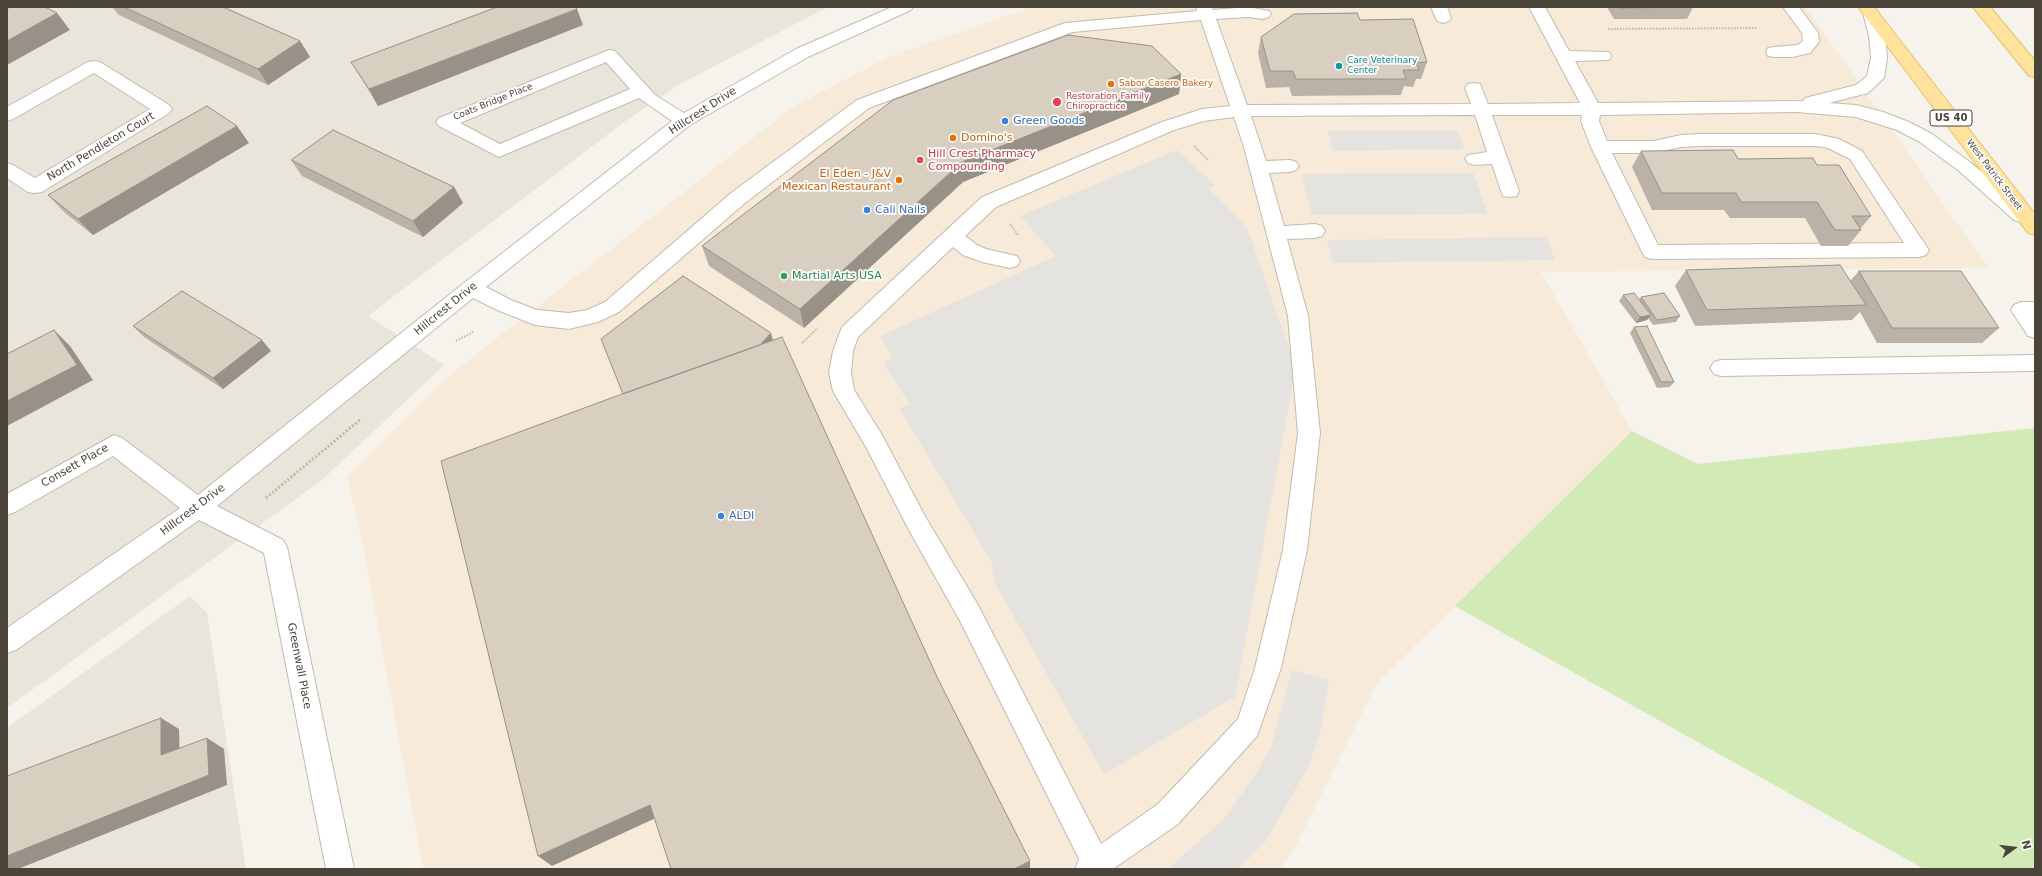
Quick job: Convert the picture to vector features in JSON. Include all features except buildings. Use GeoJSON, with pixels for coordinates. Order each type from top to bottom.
{"type":"FeatureCollection","features":[{"type":"Feature","properties":{"kind":"main road"},"geometry":{"type":"LineString","coordinates":[[1981,7],[2035,72]]}},
{"type":"Feature","properties":{"kind":"main road","name":"West Patrick Street"},"geometry":{"type":"LineString","coordinates":[[1869,10],[2034,227]]}},
{"type":"Feature","properties":{"kind":"street","name":"Hillcrest Drive"},"geometry":{"type":"LineString","coordinates":[[7,642],[198,508],[471,288],[684,120],[734,90],[802,53],[904,7]]}},
{"type":"Feature","properties":{"kind":"street"},"geometry":{"type":"LineString","coordinates":[[1538,7],[1592,109],[1590,121],[1600,147],[1652,252],[1919,250],[1856,154],[1833,143],[1816,140],[1699,140],[1680,141],[1654,147],[1600,147]]}},
{"type":"Feature","properties":{"kind":"street"},"geometry":{"type":"LineString","coordinates":[[1774,52],[1793,52],[1804,49],[1811,42],[1810,33],[1791,7]]}},
{"type":"Feature","properties":{"kind":"street"},"geometry":{"type":"LineString","coordinates":[[471,288],[504,305],[535,317],[569,320],[591,317],[612,307],[738,198],[863,104],[1071,27],[1203,10],[1253,11]]}},
{"type":"Feature","properties":{"kind":"street"},"geometry":{"type":"LineString","coordinates":[[1203,10],[1240,111],[1259,167],[1298,316],[1309,433],[1295,550],[1268,668],[1248,727],[1213,767],[1168,814],[1093,867],[969,613],[918,525],[874,441],[844,391],[840,373],[843,351],[849,333],[989,202],[1168,126],[1202,115],[1240,111],[1796,106],[1856,111],[1902,126],[1926,138],[1965,167],[2034,227]]}},
{"type":"Feature","properties":{"kind":"street"},"geometry":{"type":"LineString","coordinates":[[1796,106],[1862,88],[1875,78],[1879,58],[1878,36],[1869,10]]}},
{"type":"Feature","properties":{"kind":"street"},"geometry":{"type":"LineString","coordinates":[[1014,67],[1023,45]]}},
{"type":"Feature","properties":{"kind":"street","name":"Coats Bridge Place"},"geometry":{"type":"LineString","coordinates":[[641,91],[499,151],[444,122],[608,54],[649,99],[684,120]]}},
{"type":"Feature","properties":{"kind":"street"},"geometry":{"type":"LineString","coordinates":[[1564,56],[1603,56]]}},
{"type":"Feature","properties":{"kind":"street","name":"North Pendleton Court"},"geometry":{"type":"LineString","coordinates":[[7,115],[94,66],[163,109],[35,187],[7,169]]}},
{"type":"Feature","properties":{"kind":"street"},"geometry":{"type":"LineString","coordinates":[[1474,88],[1510,191]]}},
{"type":"Feature","properties":{"kind":"street"},"geometry":{"type":"LineString","coordinates":[[1474,159],[1499,158]]}},
{"type":"Feature","properties":{"kind":"street"},"geometry":{"type":"LineString","coordinates":[[1259,167],[1290,166]]}},
{"type":"Feature","properties":{"kind":"street"},"geometry":{"type":"LineString","coordinates":[[1276,233],[1315,231]]}},
{"type":"Feature","properties":{"kind":"street"},"geometry":{"type":"LineString","coordinates":[[952,236],[976,253],[1010,261]]}},
{"type":"Feature","properties":{"kind":"street"},"geometry":{"type":"LineString","coordinates":[[2035,310],[2021,310],[2035,330]]}},
{"type":"Feature","properties":{"kind":"street"},"geometry":{"type":"LineString","coordinates":[[1721,368],[2035,364]]}},
{"type":"Feature","properties":{"kind":"street","name":"Consett Place"},"geometry":{"type":"LineString","coordinates":[[7,505],[114,444],[198,508]]}},
{"type":"Feature","properties":{"kind":"street","name":"Greenwall Place"},"geometry":{"type":"LineString","coordinates":[[198,508],[274,547],[340,869]]}},
{"type":"Feature","properties":{"kind":"path"},"geometry":{"type":"LineString","coordinates":[[1605,29],[1757,28]]}},
{"type":"Feature","properties":{"kind":"path"},"geometry":{"type":"LineString","coordinates":[[454,342],[474,332]]}},
{"type":"Feature","properties":{"kind":"path"},"geometry":{"type":"LineString","coordinates":[[266,498],[363,417]]}},
{"type":"Feature","properties":{"kind":"shaded area"},"geometry":{"type":"Polygon","coordinates":[[[7,7],[828,7],[680,84],[624,122],[368,316],[444,365],[322,480],[7,708],[7,7]]]}},
{"type":"Feature","properties":{"kind":"shaded area"},"geometry":{"type":"Polygon","coordinates":[[[1031,7],[1806,7],[1988,268],[1541,272],[1632,431],[1377,683],[1296,845],[1280,869],[423,869],[360,530],[347,477],[450,375],[793,107],[884,59],[1031,7]]]}},
{"type":"Feature","properties":{"kind":"shaded area"},"geometry":{"type":"Polygon","coordinates":[[[1457,130],[1464,149],[1333,151],[1328,131],[1457,130]]]}},
{"type":"Feature","properties":{"kind":"shaded area"},"geometry":{"type":"Polygon","coordinates":[[[1177,150],[1215,185],[1209,189],[1247,228],[1295,365],[1294,377],[1235,697],[1104,774],[997,587],[991,561],[899,408],[910,405],[883,362],[893,358],[880,336],[1056,256],[1020,216],[1177,150]]]}},
{"type":"Feature","properties":{"kind":"shaded area"},"geometry":{"type":"Polygon","coordinates":[[[1473,173],[1488,214],[1312,215],[1302,174],[1473,173]]]}},
{"type":"Feature","properties":{"kind":"shaded area"},"geometry":{"type":"Polygon","coordinates":[[[1546,237],[1555,260],[1333,263],[1327,240],[1546,237]]]}},
{"type":"Feature","properties":{"kind":"shaded area"},"geometry":{"type":"Polygon","coordinates":[[[190,596],[207,613],[246,869],[7,869],[7,728],[190,596]]]}},
{"type":"Feature","properties":{"kind":"shaded area"},"geometry":{"type":"Polygon","coordinates":[[[1292,670],[1329,680],[1320,734],[1308,767],[1266,841],[1238,869],[1168,869],[1225,818],[1256,773],[1271,747],[1292,670]]]}},
{"type":"Feature","properties":{"kind":"green space"},"geometry":{"type":"Polygon","coordinates":[[[2035,428],[2035,869],[1924,869],[1455,606],[1632,431],[1698,464],[2035,428]]]}},
{"type":"Feature","properties":{"kind":"place","name":"Care Veterinary Center"},"geometry":{"type":"Point","coordinates":[1339,66]}},
{"type":"Feature","properties":{"kind":"place","name":"Sabor Casero Bakery"},"geometry":{"type":"Point","coordinates":[1111,84]}},
{"type":"Feature","properties":{"kind":"place","name":"Restoration Family Chiropractice"},"geometry":{"type":"Point","coordinates":[1057,102]}},
{"type":"Feature","properties":{"kind":"place","name":"Green Goods"},"geometry":{"type":"Point","coordinates":[1005,121]}},
{"type":"Feature","properties":{"kind":"place","name":"Domino's"},"geometry":{"type":"Point","coordinates":[953,138]}},
{"type":"Feature","properties":{"kind":"place","name":"Hill Crest Pharmacy Compounding"},"geometry":{"type":"Point","coordinates":[920,160]}},
{"type":"Feature","properties":{"kind":"place","name":"El Eden - J&V Mexican Restaurant"},"geometry":{"type":"Point","coordinates":[899,180]}},
{"type":"Feature","properties":{"kind":"place","name":"Cali Nails"},"geometry":{"type":"Point","coordinates":[867,210]}},
{"type":"Feature","properties":{"kind":"place","name":"Martial Arts USA"},"geometry":{"type":"Point","coordinates":[784,276]}},
{"type":"Feature","properties":{"kind":"place","name":"ALDI"},"geometry":{"type":"Point","coordinates":[721,516]}}]}
